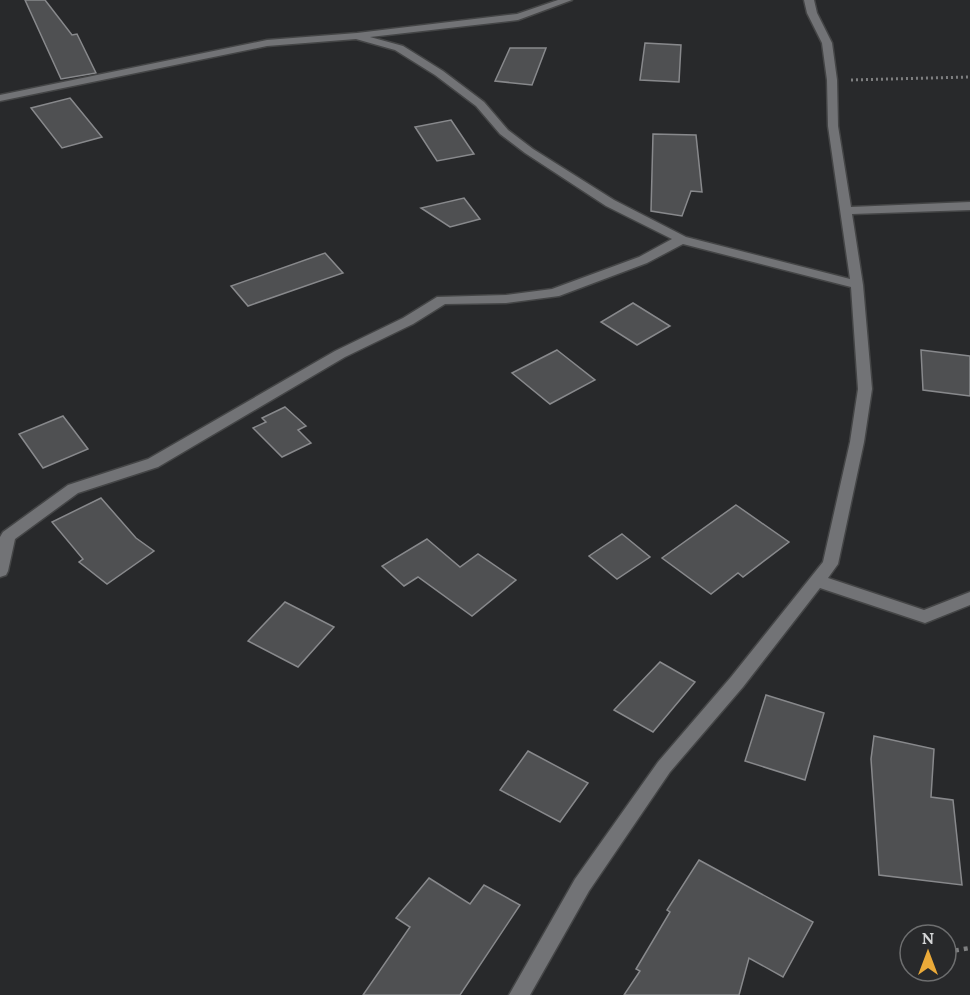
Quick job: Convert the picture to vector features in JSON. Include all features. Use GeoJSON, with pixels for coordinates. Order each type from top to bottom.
{"type":"FeatureCollection","features":[{"type":"Feature","properties":{"kind":"street"},"geometry":{"type":"LineString","coordinates":[[0,98],[267,43],[356,36],[518,17],[567,0]]}},
{"type":"Feature","properties":{"kind":"street"},"geometry":{"type":"LineString","coordinates":[[519,995],[582,885],[664,767],[737,682],[830,564],[857,442],[865,389],[857,285],[848,211],[833,126],[832,80],[827,43],[812,13],[809,0]]}},
{"type":"Feature","properties":{"kind":"street"},"geometry":{"type":"LineString","coordinates":[[356,36],[399,48],[429,66],[480,104],[504,132],[529,151],[610,203],[682,240],[857,285]]}},
{"type":"Feature","properties":{"kind":"street"},"geometry":{"type":"LineString","coordinates":[[848,211],[970,206]]}},
{"type":"Feature","properties":{"kind":"street"},"geometry":{"type":"LineString","coordinates":[[0,571],[8,536],[73,489],[153,463],[239,415],[340,354],[408,321],[442,300],[506,299],[554,293],[643,260],[670,244],[682,240]]}},
{"type":"Feature","properties":{"kind":"street"},"geometry":{"type":"LineString","coordinates":[[818,582],[926,617],[970,598]]}},
{"type":"Feature","properties":{"kind":"path"},"geometry":{"type":"LineString","coordinates":[[832,80],[970,77]]}},
{"type":"Feature","properties":{"kind":"building"},"geometry":{"type":"Polygon","coordinates":[[[25,0],[45,0],[72,35],[77,34],[96,73],[61,79],[25,0]]]}},
{"type":"Feature","properties":{"kind":"building"},"geometry":{"type":"Polygon","coordinates":[[[645,43],[681,45],[679,82],[640,80],[645,43]]]}},
{"type":"Feature","properties":{"kind":"building"},"geometry":{"type":"Polygon","coordinates":[[[510,48],[546,48],[532,85],[495,81],[510,48]]]}},
{"type":"Feature","properties":{"kind":"building"},"geometry":{"type":"Polygon","coordinates":[[[70,98],[102,137],[62,148],[31,108],[70,98]]]}},
{"type":"Feature","properties":{"kind":"building"},"geometry":{"type":"Polygon","coordinates":[[[451,120],[474,154],[437,161],[415,127],[451,120]]]}},
{"type":"Feature","properties":{"kind":"building"},"geometry":{"type":"Polygon","coordinates":[[[653,134],[696,135],[702,192],[691,191],[682,216],[651,211],[653,134]]]}},
{"type":"Feature","properties":{"kind":"building"},"geometry":{"type":"Polygon","coordinates":[[[464,198],[480,219],[450,227],[421,208],[464,198]]]}},
{"type":"Feature","properties":{"kind":"building"},"geometry":{"type":"Polygon","coordinates":[[[325,253],[343,273],[248,306],[231,286],[325,253]]]}},
{"type":"Feature","properties":{"kind":"building"},"geometry":{"type":"Polygon","coordinates":[[[633,303],[670,326],[637,345],[601,322],[633,303]]]}},
{"type":"Feature","properties":{"kind":"building"},"geometry":{"type":"Polygon","coordinates":[[[557,350],[595,380],[550,404],[512,373],[557,350]]]}},
{"type":"Feature","properties":{"kind":"building"},"geometry":{"type":"Polygon","coordinates":[[[921,350],[970,356],[970,396],[923,390],[921,350]]]}},
{"type":"Feature","properties":{"kind":"building"},"geometry":{"type":"Polygon","coordinates":[[[285,407],[306,426],[298,430],[311,443],[282,457],[253,428],[266,422],[262,418],[285,407]]]}},
{"type":"Feature","properties":{"kind":"building"},"geometry":{"type":"Polygon","coordinates":[[[63,416],[88,449],[43,468],[19,434],[63,416]]]}},
{"type":"Feature","properties":{"kind":"building"},"geometry":{"type":"Polygon","coordinates":[[[101,498],[136,538],[154,551],[107,584],[79,562],[83,559],[52,522],[101,498]]]}},
{"type":"Feature","properties":{"kind":"building"},"geometry":{"type":"Polygon","coordinates":[[[736,505],[789,542],[743,577],[738,573],[711,594],[662,558],[736,505]]]}},
{"type":"Feature","properties":{"kind":"building"},"geometry":{"type":"Polygon","coordinates":[[[622,534],[650,557],[617,579],[589,556],[622,534]]]}},
{"type":"Feature","properties":{"kind":"building"},"geometry":{"type":"Polygon","coordinates":[[[427,539],[460,567],[478,554],[516,580],[472,616],[418,577],[404,586],[382,566],[427,539]]]}},
{"type":"Feature","properties":{"kind":"building"},"geometry":{"type":"Polygon","coordinates":[[[285,602],[334,627],[298,667],[248,641],[285,602]]]}},
{"type":"Feature","properties":{"kind":"building"},"geometry":{"type":"Polygon","coordinates":[[[660,662],[695,682],[653,732],[614,710],[660,662]]]}},
{"type":"Feature","properties":{"kind":"building"},"geometry":{"type":"Polygon","coordinates":[[[766,695],[824,713],[805,780],[745,761],[766,695]]]}},
{"type":"Feature","properties":{"kind":"building"},"geometry":{"type":"Polygon","coordinates":[[[874,736],[934,749],[931,797],[953,800],[962,885],[879,875],[871,759],[874,736]]]}},
{"type":"Feature","properties":{"kind":"building"},"geometry":{"type":"Polygon","coordinates":[[[528,751],[588,783],[560,822],[500,790],[528,751]]]}},
{"type":"Feature","properties":{"kind":"building"},"geometry":{"type":"Polygon","coordinates":[[[699,860],[813,922],[783,977],[749,958],[739,995],[624,995],[640,971],[636,969],[670,912],[667,910],[699,860]]]}},
{"type":"Feature","properties":{"kind":"building"},"geometry":{"type":"Polygon","coordinates":[[[429,878],[470,904],[484,885],[520,905],[460,995],[363,995],[410,927],[396,918],[429,878]]]}}]}
